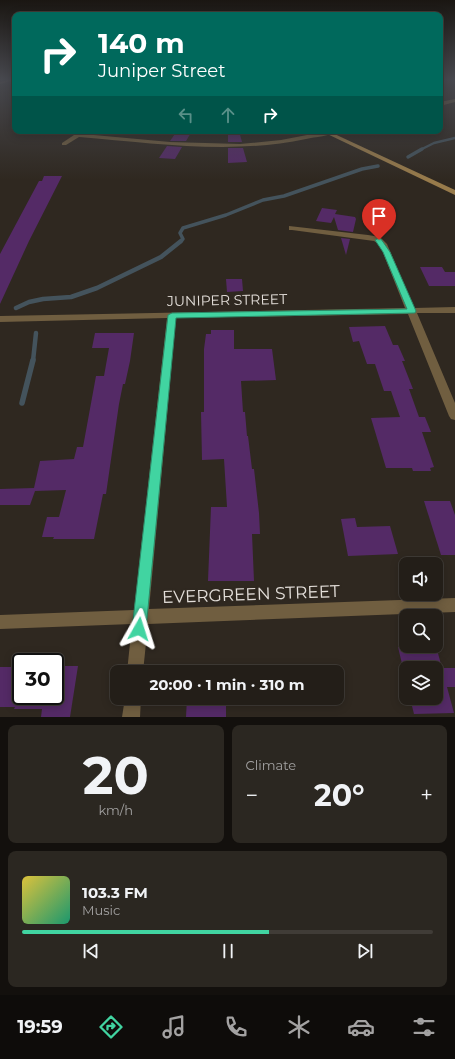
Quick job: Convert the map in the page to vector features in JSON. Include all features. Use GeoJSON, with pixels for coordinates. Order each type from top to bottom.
{"type":"FeatureCollection","features":[{"type":"Feature","properties":{"kind":"main road"},"geometry":{"type":"LineString","coordinates":[[333,134],[455,193]]}},
{"type":"Feature","properties":{"kind":"street"},"geometry":{"type":"LineString","coordinates":[[64,144],[77,135],[200,144],[236,145],[285,142],[320,134]]}},
{"type":"Feature","properties":{"kind":"street"},"geometry":{"type":"LineString","coordinates":[[292,228],[377,239],[382,244],[387,252],[455,416]]}},
{"type":"Feature","properties":{"kind":"street","name":"JUNIPER STREET"},"geometry":{"type":"LineString","coordinates":[[0,319],[455,310]]}},
{"type":"Feature","properties":{"kind":"street"},"geometry":{"type":"LineString","coordinates":[[136,665],[172,315]]}},
{"type":"Feature","properties":{"kind":"street","name":"EVERGREEN STREET"},"geometry":{"type":"LineString","coordinates":[[0,622],[455,605]]}},
{"type":"Feature","properties":{"kind":"street"},"geometry":{"type":"LineString","coordinates":[[131,717],[132,705]]}},
{"type":"Feature","properties":{"kind":"building"},"geometry":{"type":"Polygon","coordinates":[[[175,134],[190,134],[186,141],[170,141],[175,134]]]}},
{"type":"Feature","properties":{"kind":"building"},"geometry":{"type":"Polygon","coordinates":[[[228,134],[240,134],[242,142],[228,142],[228,134]]]}},
{"type":"Feature","properties":{"kind":"building"},"geometry":{"type":"Polygon","coordinates":[[[167,146],[182,147],[175,159],[159,158],[167,146]]]}},
{"type":"Feature","properties":{"kind":"building"},"geometry":{"type":"Polygon","coordinates":[[[228,148],[243,148],[247,162],[228,163],[228,148]]]}},
{"type":"Feature","properties":{"kind":"building"},"geometry":{"type":"Polygon","coordinates":[[[44,176],[62,176],[29,241],[0,304],[0,254],[39,181],[42,181],[44,176]]]}},
{"type":"Feature","properties":{"kind":"building"},"geometry":{"type":"Polygon","coordinates":[[[322,208],[337,210],[335,214],[355,217],[356,219],[353,232],[338,230],[334,217],[331,223],[316,221],[322,208]]]}},
{"type":"Feature","properties":{"kind":"building"},"geometry":{"type":"Polygon","coordinates":[[[341,238],[350,239],[346,255],[341,238]]]}},
{"type":"Feature","properties":{"kind":"building"},"geometry":{"type":"Polygon","coordinates":[[[420,267],[442,267],[445,272],[455,272],[455,286],[429,286],[420,267]]]}},
{"type":"Feature","properties":{"kind":"building"},"geometry":{"type":"Polygon","coordinates":[[[226,279],[242,279],[243,291],[227,292],[226,279]]]}},
{"type":"Feature","properties":{"kind":"building"},"geometry":{"type":"Polygon","coordinates":[[[385,326],[393,345],[398,345],[405,361],[402,361],[413,389],[409,389],[419,417],[425,417],[431,432],[422,432],[434,467],[430,468],[431,471],[413,471],[412,468],[386,468],[371,418],[400,417],[391,391],[384,391],[375,364],[367,364],[359,341],[353,342],[349,327],[385,326]]]}},
{"type":"Feature","properties":{"kind":"building"},"geometry":{"type":"Polygon","coordinates":[[[211,330],[234,330],[234,349],[272,349],[276,380],[241,381],[243,412],[245,412],[247,436],[252,469],[254,469],[259,513],[260,534],[252,534],[254,581],[208,581],[211,507],[227,507],[224,459],[202,460],[201,412],[204,412],[204,349],[206,334],[211,334],[211,330]]]}},
{"type":"Feature","properties":{"kind":"building"},"geometry":{"type":"Polygon","coordinates":[[[95,333],[134,333],[130,361],[119,404],[106,494],[103,494],[94,539],[53,539],[54,537],[42,537],[47,517],[59,517],[66,490],[35,491],[30,505],[0,505],[0,489],[34,488],[40,461],[74,459],[77,447],[83,447],[96,376],[104,376],[109,348],[92,348],[95,333]]]}},
{"type":"Feature","properties":{"kind":"building"},"geometry":{"type":"Polygon","coordinates":[[[424,501],[450,501],[455,515],[455,555],[441,555],[424,501]]]}},
{"type":"Feature","properties":{"kind":"building"},"geometry":{"type":"Polygon","coordinates":[[[355,518],[357,527],[390,526],[398,554],[348,556],[341,519],[355,518]]]}},
{"type":"Feature","properties":{"kind":"building"},"geometry":{"type":"Polygon","coordinates":[[[399,653],[438,653],[440,661],[401,661],[399,653]]]}},
{"type":"Feature","properties":{"kind":"building"},"geometry":{"type":"Polygon","coordinates":[[[64,666],[78,666],[70,717],[41,717],[42,709],[14,709],[15,707],[0,707],[0,667],[12,667],[12,705],[64,705],[64,666]]]}},
{"type":"Feature","properties":{"kind":"building"},"geometry":{"type":"Polygon","coordinates":[[[443,668],[455,668],[455,687],[447,687],[454,713],[414,714],[412,705],[443,705],[443,668]]]}},
{"type":"Feature","properties":{"kind":"building"},"geometry":{"type":"Polygon","coordinates":[[[187,705],[226,705],[226,717],[186,717],[187,705]]]}},
{"type":"Feature","properties":{"kind":"waterway"},"geometry":{"type":"LineString","coordinates":[[422,149],[434,143],[455,138]]}},
{"type":"Feature","properties":{"kind":"waterway"},"geometry":{"type":"LineString","coordinates":[[408,157],[422,149]]}},
{"type":"Feature","properties":{"kind":"waterway"},"geometry":{"type":"LineString","coordinates":[[181,241],[183,239],[180,233],[183,228],[226,215],[263,200],[284,196],[362,169],[378,166]]}},
{"type":"Feature","properties":{"kind":"waterway"},"geometry":{"type":"LineString","coordinates":[[16,308],[29,302],[43,299],[71,297],[97,288],[161,257],[181,241]]}},
{"type":"Feature","properties":{"kind":"waterway"},"geometry":{"type":"LineString","coordinates":[[33,361],[36,333]]}},
{"type":"Feature","properties":{"kind":"waterway"},"geometry":{"type":"LineString","coordinates":[[22,403],[33,360]]}},
{"type":"Feature","properties":{"kind":"route"},"geometry":{"type":"LineString","coordinates":[[139,629],[172,315],[412,311],[387,252],[379,240]]}}]}
